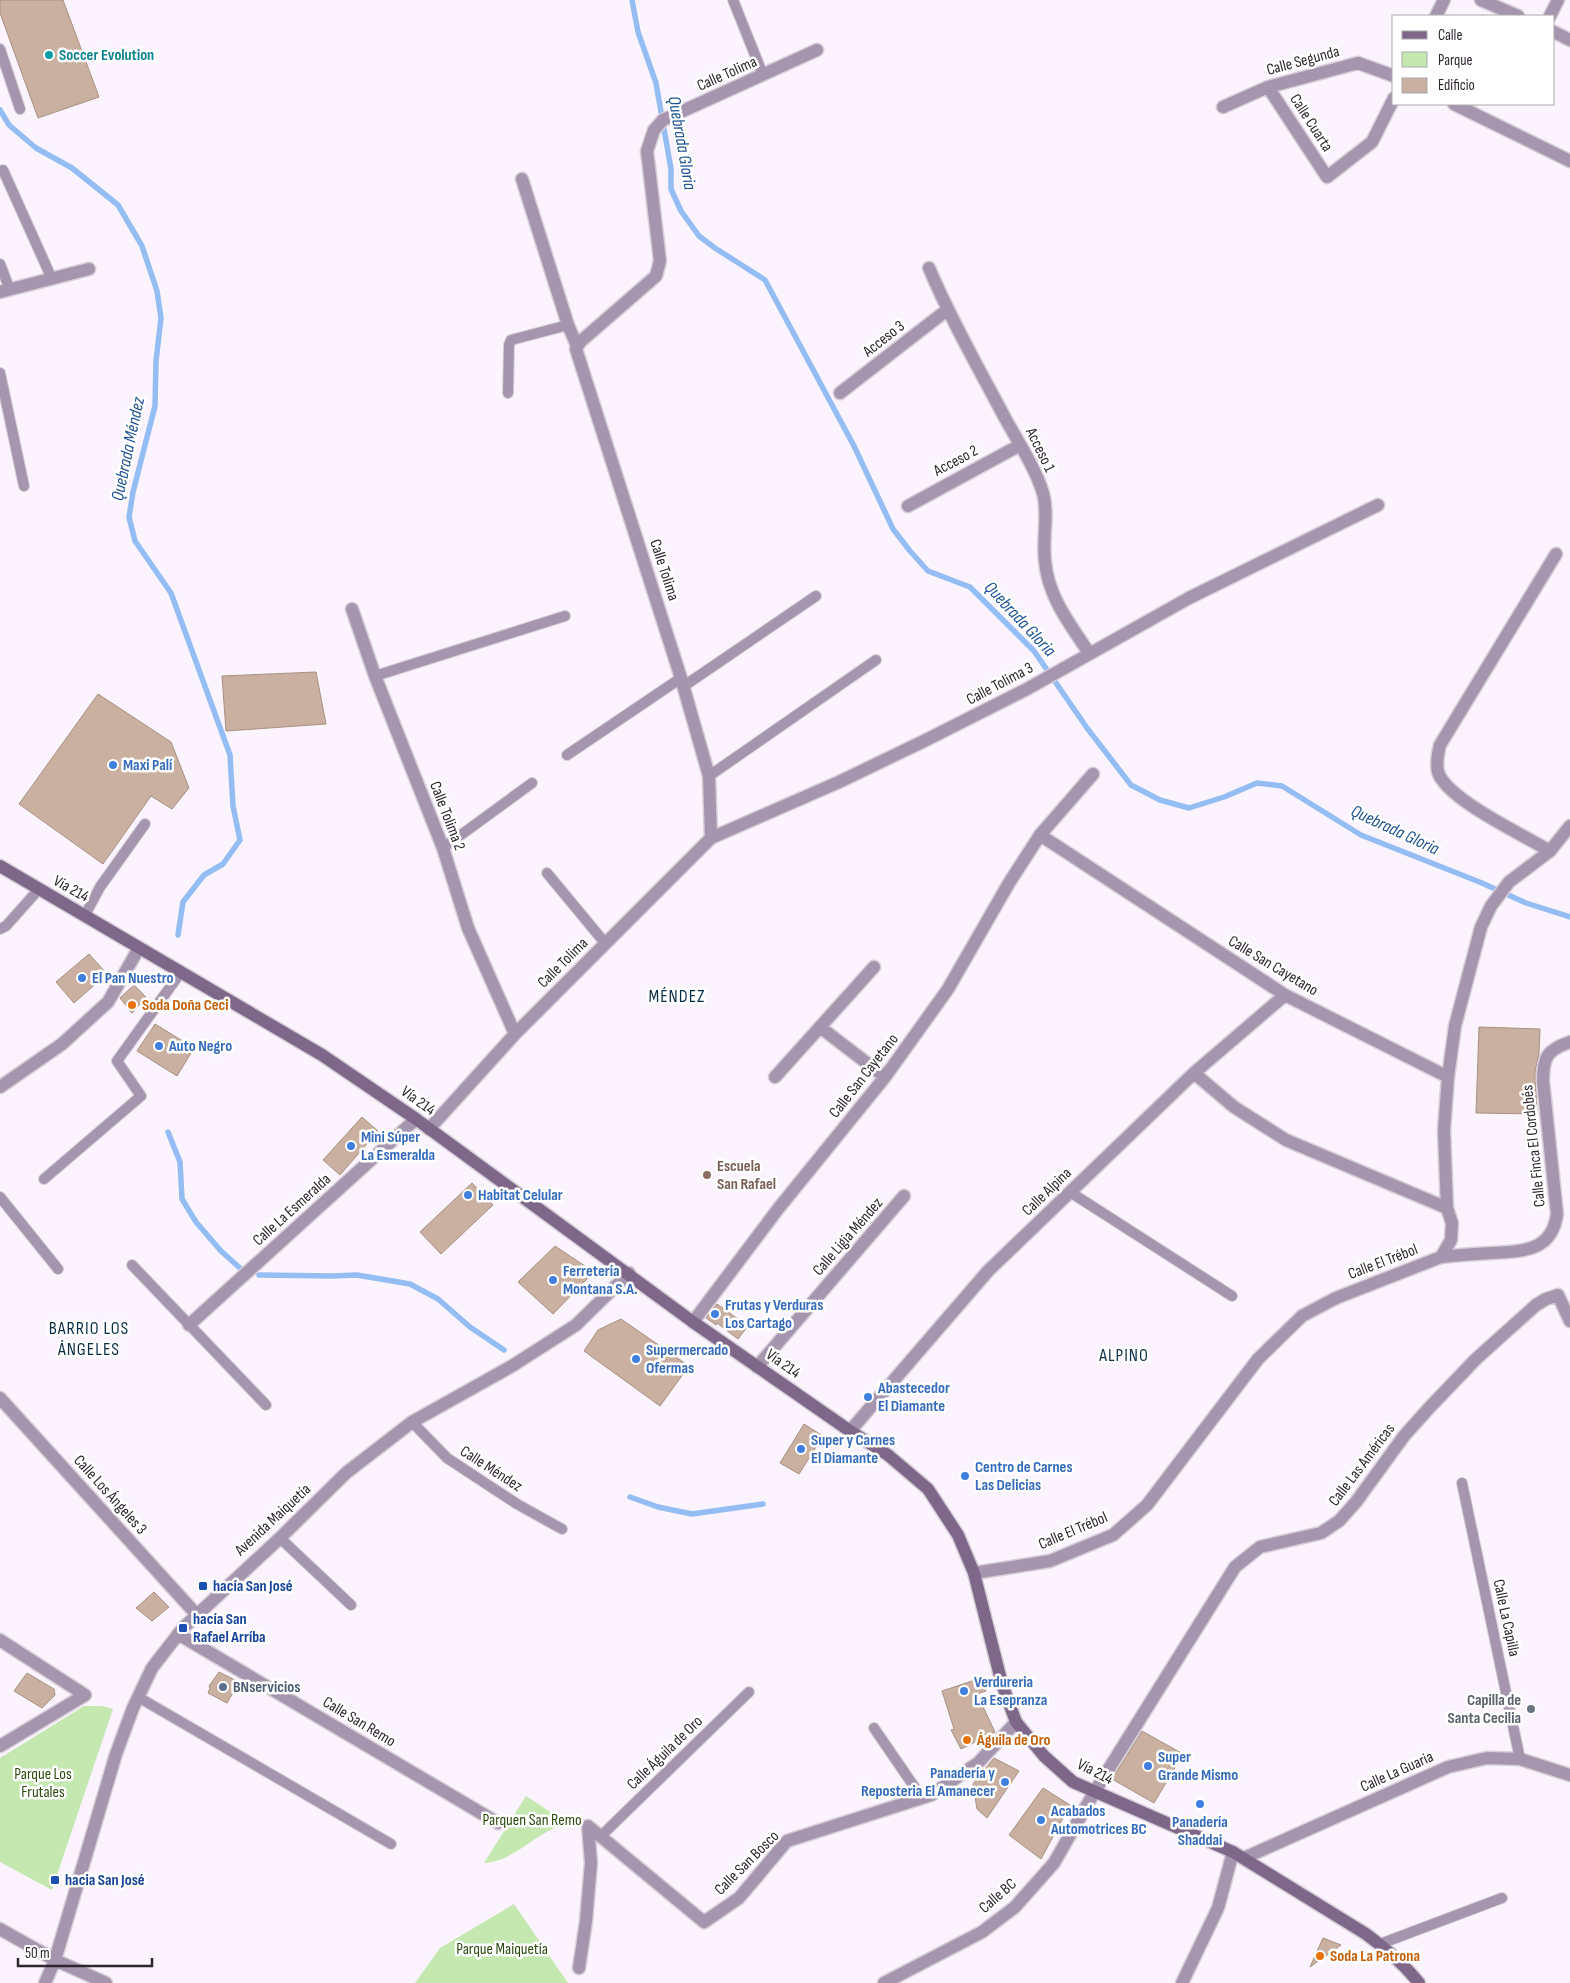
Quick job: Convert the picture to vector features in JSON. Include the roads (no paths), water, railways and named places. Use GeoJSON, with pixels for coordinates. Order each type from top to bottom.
{"type":"FeatureCollection","features":[{"type":"Feature","properties":{"kind":"main road","name":"Vía 214"},"geometry":{"type":"LineString","coordinates":[[0,866],[322,1055],[416,1119],[692,1322],[888,1455],[928,1489],[958,1535],[974,1573],[1002,1684],[1016,1722],[1044,1756],[1073,1782],[1239,1855],[1380,1944],[1419,1983]]}},
{"type":"Feature","properties":{"kind":"street"},"geometry":{"type":"LineString","coordinates":[[1436,15],[1444,0]]}},
{"type":"Feature","properties":{"kind":"street"},"geometry":{"type":"LineString","coordinates":[[1481,0],[1516,15]]}},
{"type":"Feature","properties":{"kind":"street"},"geometry":{"type":"LineString","coordinates":[[1550,15],[1558,0]]}},
{"type":"Feature","properties":{"kind":"street"},"geometry":{"type":"LineString","coordinates":[[1555,32],[1570,40]]}},
{"type":"Feature","properties":{"kind":"street","name":"Calle Tolima"},"geometry":{"type":"LineString","coordinates":[[429,1129],[515,1034],[711,838],[709,776],[682,682],[576,349],[577,346],[656,276],[659,268],[660,261],[647,151],[654,130],[663,120],[817,50]]}},
{"type":"Feature","properties":{"kind":"street","name":"Calle Segunda"},"geometry":{"type":"LineString","coordinates":[[1223,107],[1268,86],[1358,63],[1392,75]]}},
{"type":"Feature","properties":{"kind":"street","name":"Calle Cuarta"},"geometry":{"type":"LineString","coordinates":[[1268,86],[1326,177],[1372,142],[1392,102]]}},
{"type":"Feature","properties":{"kind":"street"},"geometry":{"type":"LineString","coordinates":[[1456,105],[1570,160]]}},
{"type":"Feature","properties":{"kind":"street"},"geometry":{"type":"LineString","coordinates":[[522,179],[568,325],[577,346]]}},
{"type":"Feature","properties":{"kind":"street","name":"Acceso 1"},"geometry":{"type":"LineString","coordinates":[[929,268],[947,310],[1020,446],[1043,494],[1046,517],[1044,560],[1048,583],[1058,604],[1089,653]]}},
{"type":"Feature","properties":{"kind":"street"},"geometry":{"type":"LineString","coordinates":[[5,291],[89,269]]}},
{"type":"Feature","properties":{"kind":"street","name":"Acceso 3"},"geometry":{"type":"LineString","coordinates":[[840,393],[947,310]]}},
{"type":"Feature","properties":{"kind":"street","name":"Acceso 2"},"geometry":{"type":"LineString","coordinates":[[908,506],[1020,446]]}},
{"type":"Feature","properties":{"kind":"street","name":"Calle Tolima 3"},"geometry":{"type":"LineString","coordinates":[[711,838],[839,782],[1028,689],[1189,598],[1378,505]]}},
{"type":"Feature","properties":{"kind":"street"},"geometry":{"type":"LineString","coordinates":[[1550,852],[1460,798],[1446,786],[1438,772],[1438,757],[1440,745],[1556,554]]}},
{"type":"Feature","properties":{"kind":"street","name":"Calle Tolima 2"},"geometry":{"type":"LineString","coordinates":[[352,609],[375,676],[443,848],[468,928],[515,1034]]}},
{"type":"Feature","properties":{"kind":"street","name":"Calle San Cayetano"},"geometry":{"type":"LineString","coordinates":[[692,1322],[778,1210],[885,1077],[948,989],[1009,883],[1040,835],[1093,774]]}},
{"type":"Feature","properties":{"kind":"street","name":"Calle El Trébol"},"geometry":{"type":"LineString","coordinates":[[974,1573],[1050,1561],[1113,1535],[1147,1505],[1258,1359],[1302,1316],[1336,1298],[1441,1257],[1451,1240],[1452,1223],[1447,1208],[1444,1130],[1448,1076],[1458,1017],[1481,927],[1491,906],[1509,882],[1550,852],[1570,826]]}},
{"type":"Feature","properties":{"kind":"street","name":"Calle San Cayetano"},"geometry":{"type":"LineString","coordinates":[[1040,835],[1285,995],[1448,1076]]}},
{"type":"Feature","properties":{"kind":"street"},"geometry":{"type":"LineString","coordinates":[[0,1087],[62,1044],[108,1002],[139,948]]}},
{"type":"Feature","properties":{"kind":"street"},"geometry":{"type":"LineString","coordinates":[[775,1077],[874,967]]}},
{"type":"Feature","properties":{"kind":"street","name":"Calle Alpina"},"geometry":{"type":"LineString","coordinates":[[850,1431],[988,1271],[1194,1073],[1285,995]]}},
{"type":"Feature","properties":{"kind":"street"},"geometry":{"type":"LineString","coordinates":[[820,1027],[885,1077]]}},
{"type":"Feature","properties":{"kind":"street","name":"Calle Finca El Cordobés"},"geometry":{"type":"LineString","coordinates":[[1441,1257],[1528,1250],[1540,1244],[1556,1226],[1557,1214],[1543,1081],[1543,1062],[1552,1050],[1570,1042]]}},
{"type":"Feature","properties":{"kind":"street"},"geometry":{"type":"LineString","coordinates":[[1194,1073],[1234,1107],[1286,1140],[1447,1208]]}},
{"type":"Feature","properties":{"kind":"street","name":"Calle La Esmeralda"},"geometry":{"type":"LineString","coordinates":[[189,1325],[416,1119]]}},
{"type":"Feature","properties":{"kind":"street","name":"Calle Ligia Méndez"},"geometry":{"type":"LineString","coordinates":[[757,1367],[904,1196]]}},
{"type":"Feature","properties":{"kind":"street","name":"Avenida Maiquetía"},"geometry":{"type":"LineString","coordinates":[[46,1983],[55,1960],[116,1754],[138,1697],[152,1668],[178,1634],[196,1614],[280,1538],[346,1473],[412,1422],[512,1366],[576,1325],[629,1274]]}},
{"type":"Feature","properties":{"kind":"street","name":"Calle Las Américas"},"geometry":{"type":"LineString","coordinates":[[1095,1791],[1235,1567],[1260,1547],[1321,1533],[1339,1521],[1356,1502],[1404,1436],[1430,1407],[1476,1360],[1536,1305],[1558,1295],[1570,1321]]}},
{"type":"Feature","properties":{"kind":"street","name":"Calle Los Ángeles 3"},"geometry":{"type":"LineString","coordinates":[[0,1398],[196,1614]]}},
{"type":"Feature","properties":{"kind":"street","name":"Calle San Remo"},"geometry":{"type":"LineString","coordinates":[[178,1634],[498,1823]]}},
{"type":"Feature","properties":{"kind":"street"},"geometry":{"type":"LineString","coordinates":[[0,1640],[85,1695],[0,1746]]}},
{"type":"Feature","properties":{"kind":"street","name":"Calle San Bosco"},"geometry":{"type":"LineString","coordinates":[[601,1836],[704,1922],[740,1898],[787,1841],[931,1794],[978,1763],[1016,1722]]}},
{"type":"Feature","properties":{"kind":"street","name":"Calle La Guaria"},"geometry":{"type":"LineString","coordinates":[[1239,1855],[1448,1766],[1487,1758],[1520,1759],[1570,1775]]}},
{"type":"Feature","properties":{"kind":"street","name":"Calle BC"},"geometry":{"type":"LineString","coordinates":[[884,1983],[982,1932],[1015,1907],[1054,1863],[1095,1791]]}},
{"type":"Feature","properties":{"kind":"street"},"geometry":{"type":"LineString","coordinates":[[579,1968],[586,1921],[591,1863],[588,1826],[601,1836]]}},
{"type":"Feature","properties":{"kind":"street"},"geometry":{"type":"LineString","coordinates":[[1182,1983],[1218,1908],[1239,1855]]}},
{"type":"Feature","properties":{"kind":"street"},"geometry":{"type":"LineString","coordinates":[[0,1929],[55,1960],[106,1983]]}},
{"type":"Feature","properties":{"kind":"lane"},"geometry":{"type":"LineString","coordinates":[[733,0],[763,75]]}},
{"type":"Feature","properties":{"kind":"lane"},"geometry":{"type":"LineString","coordinates":[[0,49],[20,109]]}},
{"type":"Feature","properties":{"kind":"lane"},"geometry":{"type":"LineString","coordinates":[[3,170],[52,279]]}},
{"type":"Feature","properties":{"kind":"lane"},"geometry":{"type":"LineString","coordinates":[[0,264],[5,291]]}},
{"type":"Feature","properties":{"kind":"lane"},"geometry":{"type":"LineString","coordinates":[[508,393],[508,345],[511,340],[568,325]]}},
{"type":"Feature","properties":{"kind":"lane"},"geometry":{"type":"LineString","coordinates":[[0,373],[24,486]]}},
{"type":"Feature","properties":{"kind":"lane"},"geometry":{"type":"LineString","coordinates":[[567,755],[816,596]]}},
{"type":"Feature","properties":{"kind":"lane"},"geometry":{"type":"LineString","coordinates":[[375,676],[565,616]]}},
{"type":"Feature","properties":{"kind":"lane"},"geometry":{"type":"LineString","coordinates":[[709,776],[876,660]]}},
{"type":"Feature","properties":{"kind":"lane"},"geometry":{"type":"LineString","coordinates":[[443,848],[532,783]]}},
{"type":"Feature","properties":{"kind":"lane"},"geometry":{"type":"LineString","coordinates":[[86,915],[100,888],[145,824]]}},
{"type":"Feature","properties":{"kind":"lane"},"geometry":{"type":"LineString","coordinates":[[547,872],[606,943]]}},
{"type":"Feature","properties":{"kind":"lane"},"geometry":{"type":"LineString","coordinates":[[0,929],[6,926],[39,889]]}},
{"type":"Feature","properties":{"kind":"lane"},"geometry":{"type":"LineString","coordinates":[[44,1179],[141,1096],[117,1061],[181,972]]}},
{"type":"Feature","properties":{"kind":"lane"},"geometry":{"type":"LineString","coordinates":[[1070,1192],[1232,1296]]}},
{"type":"Feature","properties":{"kind":"lane"},"geometry":{"type":"LineString","coordinates":[[0,1197],[58,1269]]}},
{"type":"Feature","properties":{"kind":"lane"},"geometry":{"type":"LineString","coordinates":[[132,1265],[266,1405]]}},
{"type":"Feature","properties":{"kind":"lane","name":"Calle Méndez"},"geometry":{"type":"LineString","coordinates":[[412,1422],[447,1458],[509,1499],[562,1529]]}},
{"type":"Feature","properties":{"kind":"lane","name":"Calle La Capilla"},"geometry":{"type":"LineString","coordinates":[[1462,1483],[1520,1759]]}},
{"type":"Feature","properties":{"kind":"lane"},"geometry":{"type":"LineString","coordinates":[[280,1538],[351,1605]]}},
{"type":"Feature","properties":{"kind":"lane","name":"Calle Águila de Oro"},"geometry":{"type":"LineString","coordinates":[[601,1836],[750,1692]]}},
{"type":"Feature","properties":{"kind":"lane"},"geometry":{"type":"LineString","coordinates":[[138,1697],[391,1844]]}},
{"type":"Feature","properties":{"kind":"lane"},"geometry":{"type":"LineString","coordinates":[[874,1728],[922,1798]]}},
{"type":"Feature","properties":{"kind":"lane"},"geometry":{"type":"LineString","coordinates":[[1380,1944],[1502,1898]]}},
{"type":"Feature","properties":{"kind":"waterway","name":"Quebrada Gloria"},"geometry":{"type":"LineString","coordinates":[[632,0],[638,32],[656,83],[671,169],[671,189],[681,211],[699,236],[765,280],[854,446],[893,529],[910,551],[928,571],[970,587],[1034,651],[1087,728],[1131,785],[1160,800],[1189,808],[1224,797],[1257,783],[1282,786],[1361,835],[1482,883],[1526,903],[1570,917]]}},
{"type":"Feature","properties":{"kind":"waterway","name":"Quebrada Méndez"},"geometry":{"type":"LineString","coordinates":[[0,110],[9,125],[36,148],[72,168],[118,205],[142,246],[157,291],[161,318],[156,361],[155,406],[133,492],[129,517],[135,541],[171,593],[230,755],[233,806],[240,840],[223,864],[204,875],[183,902],[178,935]]}},
{"type":"Feature","properties":{"kind":"waterway","name":"Quebrada Méndez"},"geometry":{"type":"LineString","coordinates":[[168,1132],[180,1162],[182,1199],[196,1222],[221,1251],[241,1269]]}},
{"type":"Feature","properties":{"kind":"waterway","name":"Quebrada Méndez"},"geometry":{"type":"LineString","coordinates":[[259,1275],[357,1275],[410,1284],[438,1299],[470,1327],[504,1350]]}},
{"type":"Feature","properties":{"kind":"waterway","name":"Quebrada Méndez"},"geometry":{"type":"LineString","coordinates":[[630,1497],[658,1507],[692,1514],[763,1504]]}},
{"type":"Feature","properties":{"kind":"place","name":"Soccer Evolution"},"geometry":{"type":"Point","coordinates":[49,55]}},
{"type":"Feature","properties":{"kind":"place","name":"Maxi Palí"},"geometry":{"type":"Point","coordinates":[113,765]}},
{"type":"Feature","properties":{"kind":"place","name":"El Pan Nuestro"},"geometry":{"type":"Point","coordinates":[82,978]}},
{"type":"Feature","properties":{"kind":"place","name":"Soda Doña Ceci"},"geometry":{"type":"Point","coordinates":[132,1005]}},
{"type":"Feature","properties":{"kind":"place","name":"Auto Negro"},"geometry":{"type":"Point","coordinates":[159,1046]}},
{"type":"Feature","properties":{"kind":"place","name":"Mini Súper La Esmeralda"},"geometry":{"type":"Point","coordinates":[351,1146]}},
{"type":"Feature","properties":{"kind":"place","name":"Escuela San Rafael"},"geometry":{"type":"Point","coordinates":[707,1175]}},
{"type":"Feature","properties":{"kind":"place","name":"Habitat Celular"},"geometry":{"type":"Point","coordinates":[468,1195]}},
{"type":"Feature","properties":{"kind":"place","name":"Ferretería Montana S.A."},"geometry":{"type":"Point","coordinates":[553,1280]}},
{"type":"Feature","properties":{"kind":"place","name":"Frutas y Verduras Los Cartago"},"geometry":{"type":"Point","coordinates":[715,1314]}},
{"type":"Feature","properties":{"kind":"place","name":"Supermercado Ofermas"},"geometry":{"type":"Point","coordinates":[636,1359]}},
{"type":"Feature","properties":{"kind":"place","name":"Abastecedor El Diamante"},"geometry":{"type":"Point","coordinates":[868,1397]}},
{"type":"Feature","properties":{"kind":"place","name":"Super y Carnes El Diamante"},"geometry":{"type":"Point","coordinates":[801,1449]}},
{"type":"Feature","properties":{"kind":"place","name":"Centro de Carnes Las Delicias"},"geometry":{"type":"Point","coordinates":[965,1476]}},
{"type":"Feature","properties":{"kind":"place","name":"hacía San José"},"geometry":{"type":"Point","coordinates":[203,1586]}},
{"type":"Feature","properties":{"kind":"place","name":"hacía San Rafael Arríba"},"geometry":{"type":"Point","coordinates":[183,1628]}},
{"type":"Feature","properties":{"kind":"place","name":"BNservicios"},"geometry":{"type":"Point","coordinates":[223,1687]}},
{"type":"Feature","properties":{"kind":"place","name":"Verdureria La Esepranza"},"geometry":{"type":"Point","coordinates":[964,1691]}},
{"type":"Feature","properties":{"kind":"place","name":"Capilla de Santa Cecilia"},"geometry":{"type":"Point","coordinates":[1531,1709]}},
{"type":"Feature","properties":{"kind":"place","name":"Águila de Oro"},"geometry":{"type":"Point","coordinates":[967,1740]}},
{"type":"Feature","properties":{"kind":"place","name":"Super Grande Mismo"},"geometry":{"type":"Point","coordinates":[1148,1766]}},
{"type":"Feature","properties":{"kind":"place","name":"Panadería y Reposteria El Amanecer"},"geometry":{"type":"Point","coordinates":[1005,1782]}},
{"type":"Feature","properties":{"kind":"place","name":"Panadería Shaddai"},"geometry":{"type":"Point","coordinates":[1200,1804]}},
{"type":"Feature","properties":{"kind":"place","name":"Acabados Automotrices BC"},"geometry":{"type":"Point","coordinates":[1041,1820]}},
{"type":"Feature","properties":{"kind":"place","name":"hacia San José"},"geometry":{"type":"Point","coordinates":[55,1880]}},
{"type":"Feature","properties":{"kind":"place","name":"Soda La Patrona"},"geometry":{"type":"Point","coordinates":[1320,1956]}},
{"type":"Feature","properties":{"kind":"district","name":"MÉNDEZ"},"geometry":{"type":"Point","coordinates":[677,996]}},
{"type":"Feature","properties":{"kind":"district","name":"BARRIO LOS ÁNGELES"},"geometry":{"type":"Point","coordinates":[89,1338]}},
{"type":"Feature","properties":{"kind":"district","name":"ALPINO"},"geometry":{"type":"Point","coordinates":[1124,1355]}},
{"type":"Feature","properties":{"kind":"park label","name":"Parque Los Frutales"},"geometry":{"type":"Point","coordinates":[43,1783]}},
{"type":"Feature","properties":{"kind":"park label","name":"Parquen San Remo"},"geometry":{"type":"Point","coordinates":[532,1820]}},
{"type":"Feature","properties":{"kind":"park label","name":"Parque Maiquetía"},"geometry":{"type":"Point","coordinates":[502,1949]}}]}
